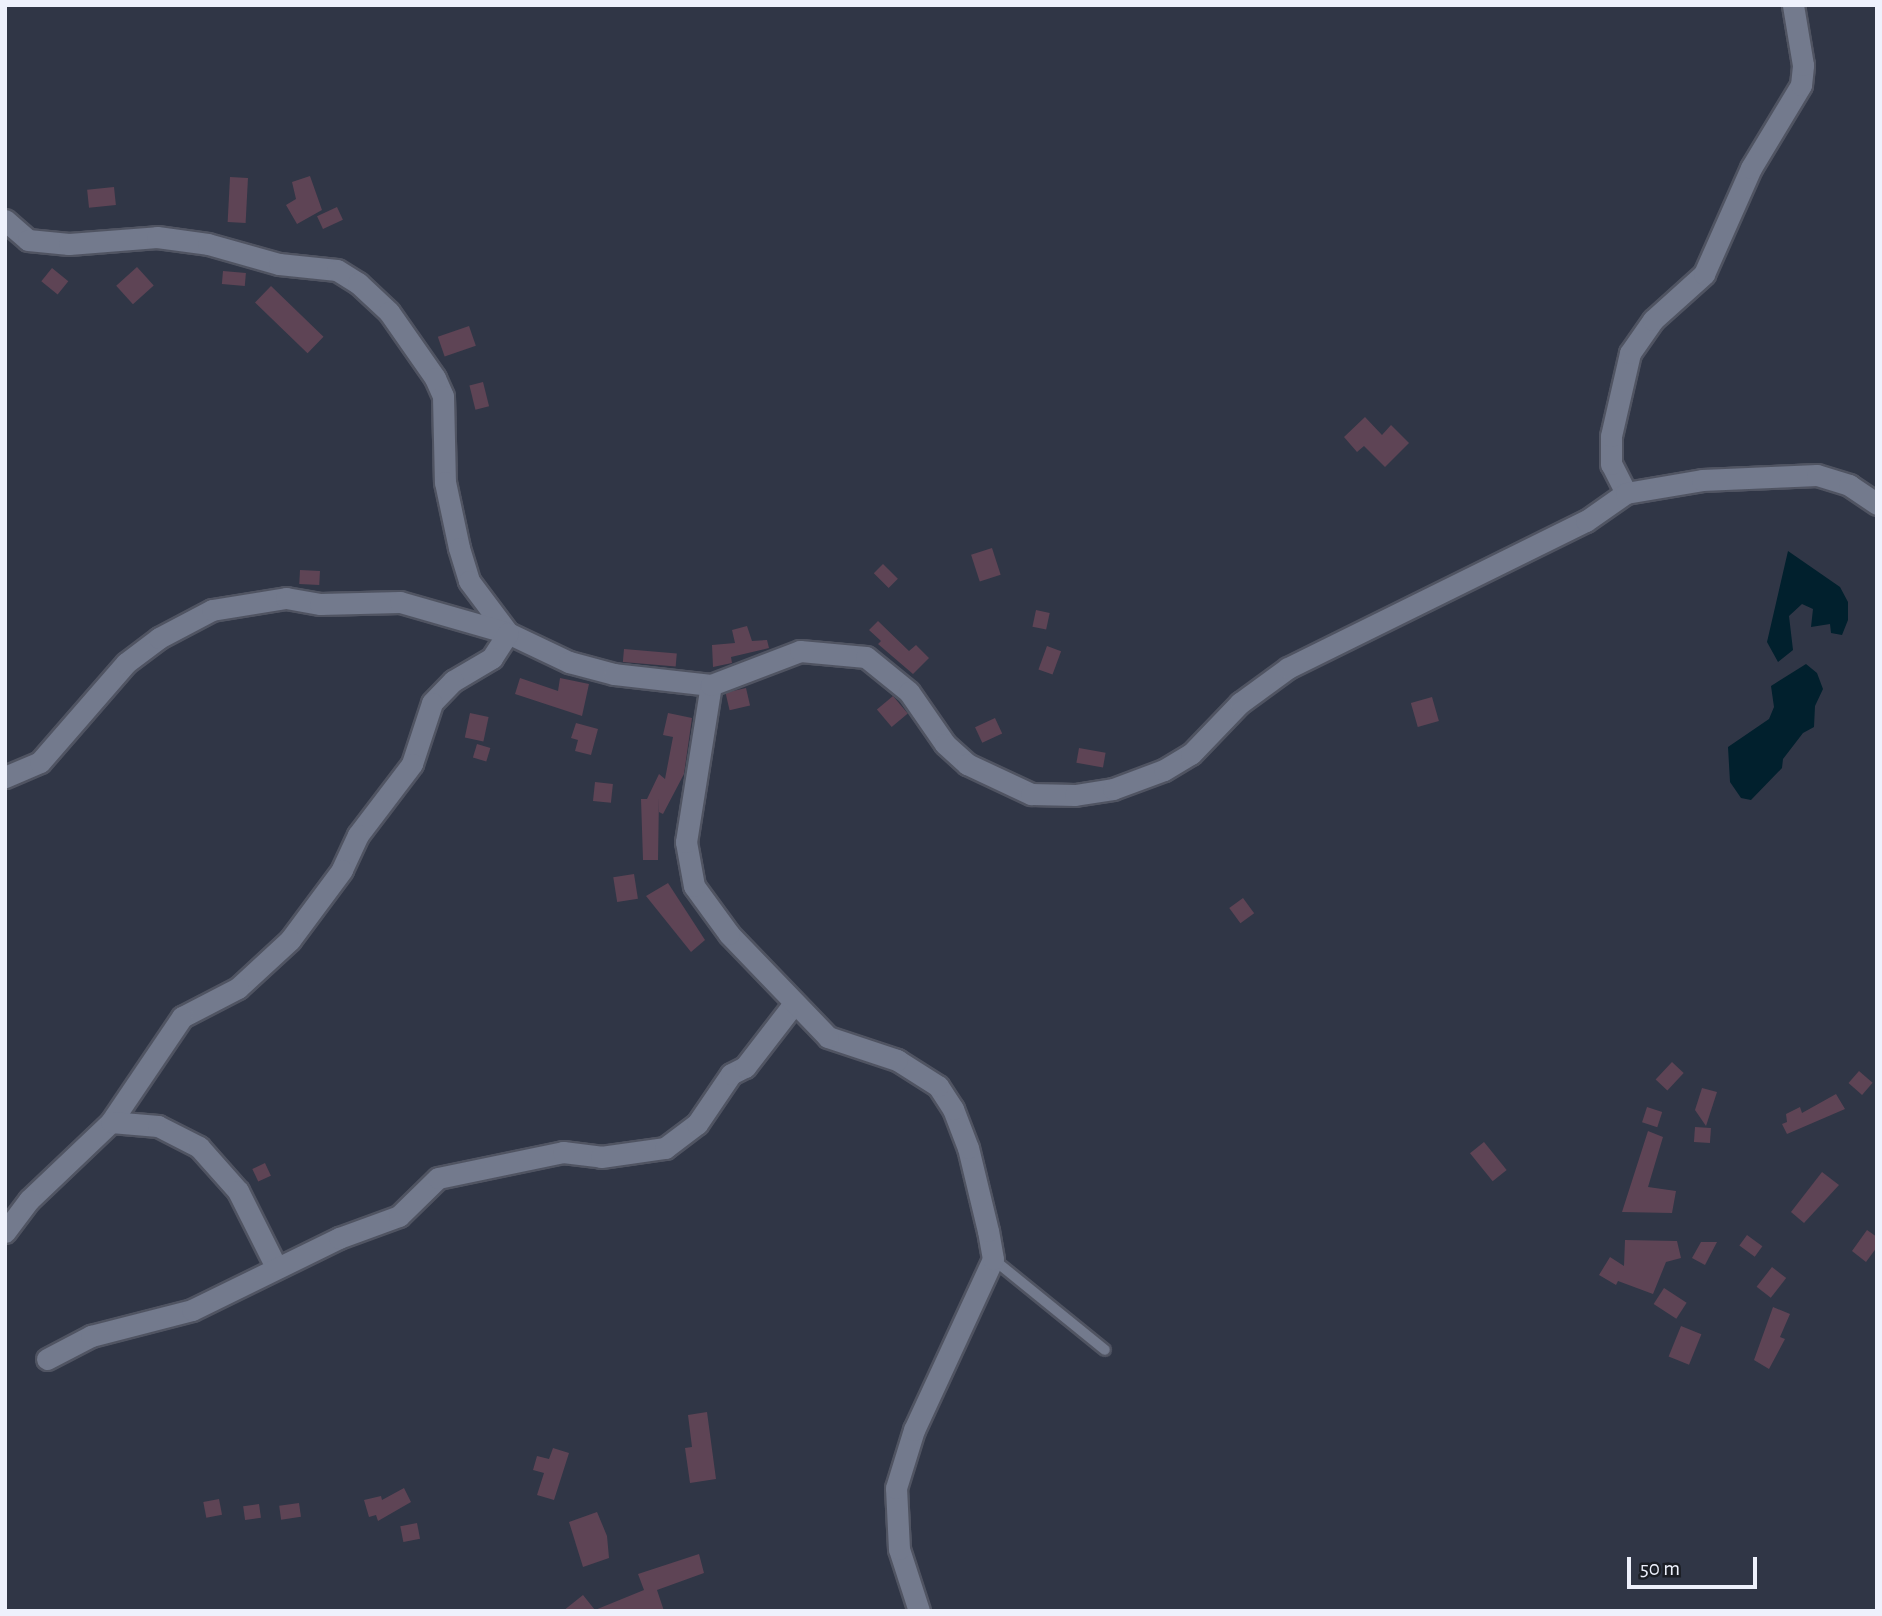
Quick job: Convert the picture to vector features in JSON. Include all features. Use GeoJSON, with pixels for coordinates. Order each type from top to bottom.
{"type":"FeatureCollection","features":[{"type":"Feature","properties":{"kind":"street"},"geometry":{"type":"LineString","coordinates":[[1626,493],[1611,464],[1611,436],[1630,353],[1653,320],[1704,274],[1751,167],[1801,85],[1803,65],[1793,5]]}},
{"type":"Feature","properties":{"kind":"street"},"geometry":{"type":"LineString","coordinates":[[5,220],[29,240],[69,244],[158,237],[196,242],[279,264],[337,270],[358,283],[389,312],[435,377],[443,396],[445,482],[462,559],[483,604],[508,633]]}},
{"type":"Feature","properties":{"kind":"street"},"geometry":{"type":"LineString","coordinates":[[5,777],[40,762],[126,663],[159,638],[212,610],[286,598],[320,604],[400,602],[508,633],[569,662],[614,674],[710,685],[800,651],[866,657],[909,692],[945,744],[986,774],[1031,794],[1075,795],[1113,789],[1164,771],[1191,754],[1240,703],[1288,668],[1586,522],[1626,493],[1702,480],[1817,475],[1849,485],[1877,503]]}},
{"type":"Feature","properties":{"kind":"street"},"geometry":{"type":"LineString","coordinates":[[5,1232],[29,1200],[111,1122],[182,1017],[238,988],[290,940],[342,870],[358,835],[412,764],[432,702],[453,681],[492,658],[508,633]]}},
{"type":"Feature","properties":{"kind":"street"},"geometry":{"type":"LineString","coordinates":[[710,685],[685,842],[687,865],[708,909],[767,969],[793,1005],[828,1037],[897,1060],[938,1086],[953,1109],[968,1148],[993,1259],[914,1430],[896,1488],[899,1549],[919,1611]]}},
{"type":"Feature","properties":{"kind":"street"},"geometry":{"type":"LineString","coordinates":[[47,1359],[91,1336],[192,1310],[276,1267],[380,1220],[399,1216],[438,1178],[563,1152],[601,1157],[665,1148],[696,1124],[731,1074],[745,1067],[793,1005]]}},
{"type":"Feature","properties":{"kind":"street"},"geometry":{"type":"LineString","coordinates":[[111,1122],[158,1126],[199,1147],[238,1191],[276,1267]]}},
{"type":"Feature","properties":{"kind":"lane"},"geometry":{"type":"LineString","coordinates":[[993,1259],[1105,1350]]}},
{"type":"Feature","properties":{"kind":"water"},"geometry":{"type":"Polygon","coordinates":[[[1788,551],[1840,587],[1848,602],[1848,620],[1842,635],[1831,633],[1830,624],[1811,627],[1813,609],[1802,604],[1789,616],[1793,650],[1778,662],[1767,642],[1788,551]]]}},
{"type":"Feature","properties":{"kind":"water"},"geometry":{"type":"Polygon","coordinates":[[[1806,664],[1817,673],[1823,689],[1815,706],[1814,727],[1803,733],[1783,759],[1782,768],[1751,800],[1741,798],[1730,782],[1728,747],[1769,719],[1774,707],[1771,686],[1806,664]]]}},
{"type":"Feature","properties":{"kind":"building"},"geometry":{"type":"Polygon","coordinates":[[[310,176],[322,210],[297,224],[286,205],[296,199],[292,182],[310,176]]]}},
{"type":"Feature","properties":{"kind":"building"},"geometry":{"type":"Polygon","coordinates":[[[230,177],[248,178],[246,223],[228,222],[230,177]]]}},
{"type":"Feature","properties":{"kind":"building"},"geometry":{"type":"Polygon","coordinates":[[[114,187],[116,205],[89,208],[87,190],[114,187]]]}},
{"type":"Feature","properties":{"kind":"building"},"geometry":{"type":"Polygon","coordinates":[[[337,207],[343,220],[323,229],[317,216],[337,207]]]}},
{"type":"Feature","properties":{"kind":"building"},"geometry":{"type":"Polygon","coordinates":[[[137,267],[154,286],[133,304],[116,286],[137,267]]]}},
{"type":"Feature","properties":{"kind":"building"},"geometry":{"type":"Polygon","coordinates":[[[52,268],[68,281],[58,294],[41,281],[52,268]]]}},
{"type":"Feature","properties":{"kind":"building"},"geometry":{"type":"Polygon","coordinates":[[[223,271],[246,273],[245,286],[222,284],[223,271]]]}},
{"type":"Feature","properties":{"kind":"building"},"geometry":{"type":"Polygon","coordinates":[[[271,286],[324,337],[308,353],[255,303],[271,286]]]}},
{"type":"Feature","properties":{"kind":"building"},"geometry":{"type":"Polygon","coordinates":[[[469,326],[476,346],[445,357],[438,337],[469,326]]]}},
{"type":"Feature","properties":{"kind":"building"},"geometry":{"type":"Polygon","coordinates":[[[483,382],[489,406],[475,410],[469,385],[483,382]]]}},
{"type":"Feature","properties":{"kind":"building"},"geometry":{"type":"Polygon","coordinates":[[[1365,417],[1382,435],[1391,425],[1409,443],[1385,467],[1364,446],[1357,452],[1344,437],[1365,417]]]}},
{"type":"Feature","properties":{"kind":"building"},"geometry":{"type":"Polygon","coordinates":[[[992,548],[1001,575],[980,581],[971,555],[992,548]]]}},
{"type":"Feature","properties":{"kind":"building"},"geometry":{"type":"Polygon","coordinates":[[[883,564],[898,579],[889,588],[874,573],[883,564]]]}},
{"type":"Feature","properties":{"kind":"building"},"geometry":{"type":"Polygon","coordinates":[[[300,570],[320,571],[319,585],[299,584],[300,570]]]}},
{"type":"Feature","properties":{"kind":"building"},"geometry":{"type":"Polygon","coordinates":[[[1036,610],[1050,613],[1046,630],[1032,627],[1036,610]]]}},
{"type":"Feature","properties":{"kind":"building"},"geometry":{"type":"Polygon","coordinates":[[[878,621],[909,651],[916,645],[929,658],[913,674],[878,644],[881,641],[869,630],[878,621]]]}},
{"type":"Feature","properties":{"kind":"building"},"geometry":{"type":"Polygon","coordinates":[[[747,626],[752,641],[767,640],[769,648],[731,657],[732,663],[713,667],[712,645],[735,643],[732,630],[747,626]]]}},
{"type":"Feature","properties":{"kind":"building"},"geometry":{"type":"Polygon","coordinates":[[[1047,646],[1061,651],[1053,675],[1038,669],[1047,646]]]}},
{"type":"Feature","properties":{"kind":"building"},"geometry":{"type":"Polygon","coordinates":[[[624,649],[677,654],[676,667],[623,662],[624,649]]]}},
{"type":"Feature","properties":{"kind":"building"},"geometry":{"type":"Polygon","coordinates":[[[520,678],[558,691],[560,678],[589,684],[582,716],[515,694],[520,678]]]}},
{"type":"Feature","properties":{"kind":"building"},"geometry":{"type":"Polygon","coordinates":[[[746,688],[750,706],[730,710],[726,693],[746,688]]]}},
{"type":"Feature","properties":{"kind":"building"},"geometry":{"type":"Polygon","coordinates":[[[893,696],[908,714],[892,727],[877,709],[893,696]]]}},
{"type":"Feature","properties":{"kind":"building"},"geometry":{"type":"Polygon","coordinates":[[[1432,697],[1439,721],[1418,727],[1411,703],[1432,697]]]}},
{"type":"Feature","properties":{"kind":"building"},"geometry":{"type":"Polygon","coordinates":[[[470,713],[489,717],[483,741],[465,737],[470,713]]]}},
{"type":"Feature","properties":{"kind":"building"},"geometry":{"type":"Polygon","coordinates":[[[668,713],[692,718],[684,774],[663,814],[659,812],[659,797],[658,860],[643,860],[641,799],[647,799],[659,774],[665,779],[673,737],[663,735],[668,713]]]}},
{"type":"Feature","properties":{"kind":"building"},"geometry":{"type":"Polygon","coordinates":[[[995,718],[1002,733],[982,743],[975,727],[995,718]]]}},
{"type":"Feature","properties":{"kind":"building"},"geometry":{"type":"Polygon","coordinates":[[[576,723],[598,729],[591,755],[575,751],[578,740],[571,738],[576,723]]]}},
{"type":"Feature","properties":{"kind":"building"},"geometry":{"type":"Polygon","coordinates":[[[477,744],[490,748],[486,761],[473,757],[477,744]]]}},
{"type":"Feature","properties":{"kind":"building"},"geometry":{"type":"Polygon","coordinates":[[[1079,748],[1106,753],[1103,767],[1076,763],[1079,748]]]}},
{"type":"Feature","properties":{"kind":"building"},"geometry":{"type":"Polygon","coordinates":[[[595,782],[613,784],[611,803],[593,801],[595,782]]]}},
{"type":"Feature","properties":{"kind":"building"},"geometry":{"type":"Polygon","coordinates":[[[634,874],[638,899],[617,902],[613,877],[634,874]]]}},
{"type":"Feature","properties":{"kind":"building"},"geometry":{"type":"Polygon","coordinates":[[[668,883],[705,940],[691,952],[646,896],[668,883]]]}},
{"type":"Feature","properties":{"kind":"building"},"geometry":{"type":"Polygon","coordinates":[[[1243,898],[1254,913],[1240,923],[1229,908],[1243,898]]]}},
{"type":"Feature","properties":{"kind":"building"},"geometry":{"type":"Polygon","coordinates":[[[1672,1062],[1684,1073],[1667,1090],[1656,1080],[1672,1062]]]}},
{"type":"Feature","properties":{"kind":"building"},"geometry":{"type":"Polygon","coordinates":[[[1859,1071],[1873,1083],[1862,1095],[1849,1083],[1859,1071]]]}},
{"type":"Feature","properties":{"kind":"building"},"geometry":{"type":"Polygon","coordinates":[[[1702,1088],[1717,1092],[1706,1126],[1695,1110],[1702,1088]]]}},
{"type":"Feature","properties":{"kind":"building"},"geometry":{"type":"Polygon","coordinates":[[[1836,1094],[1845,1109],[1787,1134],[1782,1124],[1787,1122],[1786,1114],[1800,1107],[1802,1113],[1836,1094]]]}},
{"type":"Feature","properties":{"kind":"building"},"geometry":{"type":"Polygon","coordinates":[[[1647,1107],[1662,1112],[1657,1127],[1642,1122],[1647,1107]]]}},
{"type":"Feature","properties":{"kind":"building"},"geometry":{"type":"Polygon","coordinates":[[[1695,1127],[1711,1128],[1710,1143],[1694,1142],[1695,1127]]]}},
{"type":"Feature","properties":{"kind":"building"},"geometry":{"type":"Polygon","coordinates":[[[1648,1131],[1663,1137],[1648,1187],[1676,1191],[1672,1213],[1622,1212],[1648,1131]]]}},
{"type":"Feature","properties":{"kind":"building"},"geometry":{"type":"Polygon","coordinates":[[[1484,1142],[1507,1170],[1493,1181],[1470,1153],[1484,1142]]]}},
{"type":"Feature","properties":{"kind":"building"},"geometry":{"type":"Polygon","coordinates":[[[265,1163],[271,1176],[258,1182],[252,1169],[265,1163]]]}},
{"type":"Feature","properties":{"kind":"building"},"geometry":{"type":"Polygon","coordinates":[[[1822,1172],[1839,1185],[1804,1223],[1791,1212],[1822,1172]]]}},
{"type":"Feature","properties":{"kind":"building"},"geometry":{"type":"Polygon","coordinates":[[[1867,1230],[1877,1237],[1877,1247],[1866,1262],[1852,1251],[1867,1230]]]}},
{"type":"Feature","properties":{"kind":"building"},"geometry":{"type":"Polygon","coordinates":[[[1747,1235],[1762,1246],[1755,1257],[1739,1246],[1747,1235]]]}},
{"type":"Feature","properties":{"kind":"building"},"geometry":{"type":"Polygon","coordinates":[[[1625,1240],[1677,1241],[1681,1258],[1666,1262],[1653,1294],[1618,1281],[1616,1285],[1599,1275],[1610,1257],[1624,1266],[1625,1240]]]}},
{"type":"Feature","properties":{"kind":"building"},"geometry":{"type":"Polygon","coordinates":[[[1701,1242],[1717,1242],[1705,1265],[1692,1258],[1701,1242]]]}},
{"type":"Feature","properties":{"kind":"building"},"geometry":{"type":"Polygon","coordinates":[[[1772,1267],[1786,1278],[1771,1298],[1757,1287],[1772,1267]]]}},
{"type":"Feature","properties":{"kind":"building"},"geometry":{"type":"Polygon","coordinates":[[[1664,1288],[1687,1303],[1676,1319],[1654,1304],[1664,1288]]]}},
{"type":"Feature","properties":{"kind":"building"},"geometry":{"type":"Polygon","coordinates":[[[1773,1307],[1790,1314],[1780,1337],[1785,1339],[1769,1369],[1754,1360],[1773,1307]]]}},
{"type":"Feature","properties":{"kind":"building"},"geometry":{"type":"Polygon","coordinates":[[[1681,1326],[1701,1334],[1689,1365],[1669,1357],[1681,1326]]]}},
{"type":"Feature","properties":{"kind":"building"},"geometry":{"type":"Polygon","coordinates":[[[707,1412],[716,1479],[690,1483],[685,1448],[692,1447],[688,1415],[707,1412]]]}},
{"type":"Feature","properties":{"kind":"building"},"geometry":{"type":"Polygon","coordinates":[[[553,1448],[569,1453],[554,1500],[537,1495],[544,1473],[533,1470],[537,1456],[549,1459],[553,1448]]]}},
{"type":"Feature","properties":{"kind":"building"},"geometry":{"type":"Polygon","coordinates":[[[404,1488],[411,1502],[378,1521],[376,1515],[369,1517],[364,1500],[381,1496],[382,1500],[404,1488]]]}},
{"type":"Feature","properties":{"kind":"building"},"geometry":{"type":"Polygon","coordinates":[[[219,1499],[222,1515],[206,1518],[203,1502],[219,1499]]]}},
{"type":"Feature","properties":{"kind":"building"},"geometry":{"type":"Polygon","coordinates":[[[299,1503],[301,1517],[281,1520],[279,1506],[299,1503]]]}},
{"type":"Feature","properties":{"kind":"building"},"geometry":{"type":"Polygon","coordinates":[[[259,1504],[261,1518],[245,1520],[243,1506],[259,1504]]]}},
{"type":"Feature","properties":{"kind":"building"},"geometry":{"type":"Polygon","coordinates":[[[597,1512],[607,1536],[609,1558],[583,1567],[569,1522],[597,1512]]]}},
{"type":"Feature","properties":{"kind":"building"},"geometry":{"type":"Polygon","coordinates":[[[417,1523],[420,1539],[403,1542],[400,1526],[417,1523]]]}},
{"type":"Feature","properties":{"kind":"building"},"geometry":{"type":"Polygon","coordinates":[[[699,1554],[704,1573],[657,1590],[664,1611],[563,1611],[583,1595],[595,1610],[644,1590],[638,1574],[699,1554]]]}}]}
